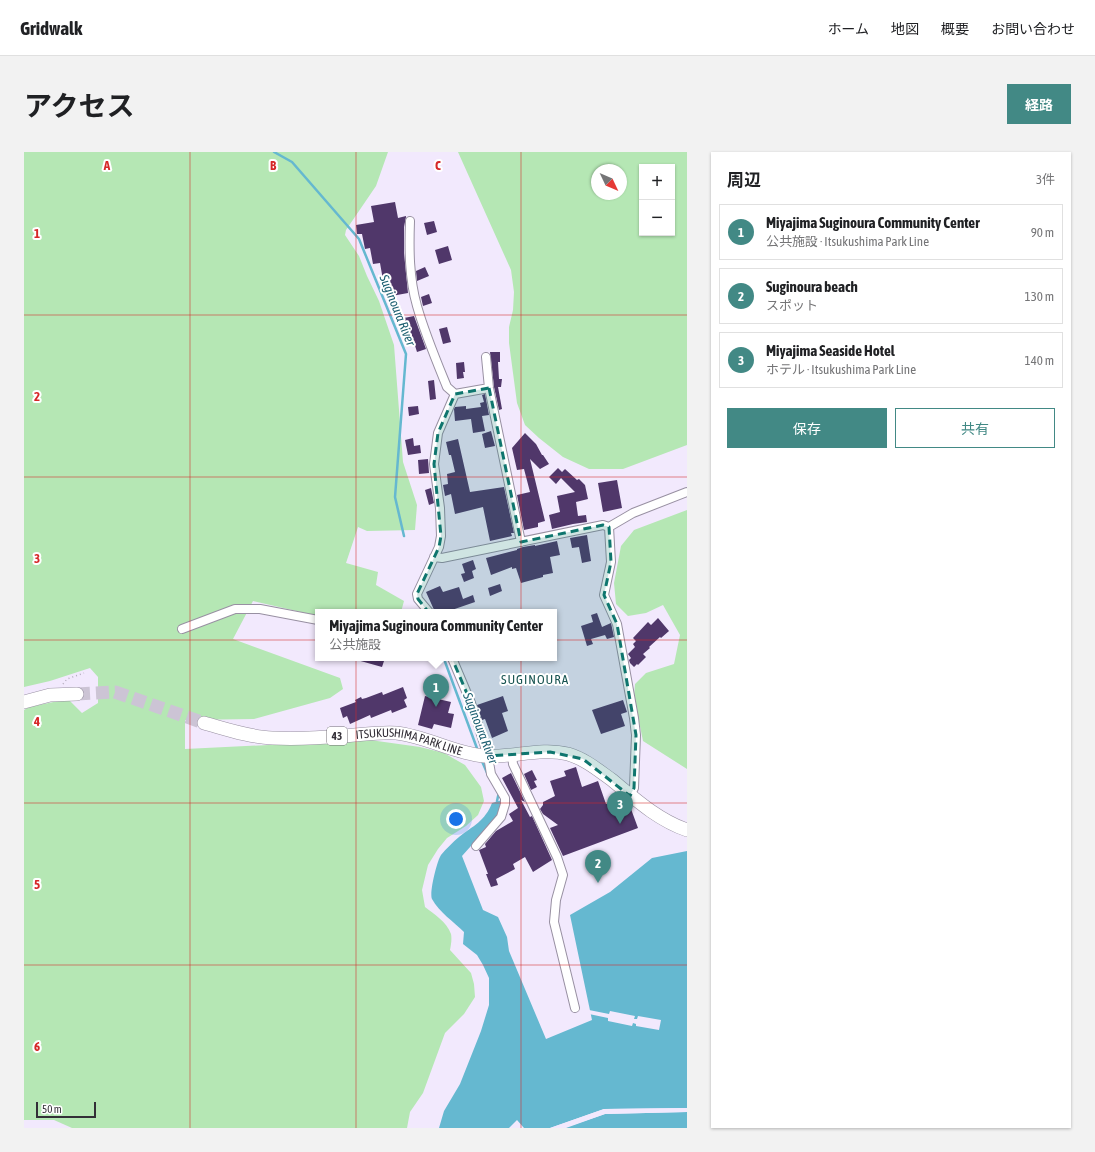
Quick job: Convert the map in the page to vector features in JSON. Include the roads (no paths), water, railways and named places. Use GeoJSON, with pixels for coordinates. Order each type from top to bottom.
{"type":"FeatureCollection","features":[{"type":"Feature","properties":{"kind":"main road"},"geometry":{"type":"LineString","coordinates":[[24,702],[50,695],[77,694]]}},
{"type":"Feature","properties":{"kind":"main road","name":"ITSUKUSHIMA PARK LINE"},"geometry":{"type":"LineString","coordinates":[[204,723],[240,733],[271,738],[310,738],[396,733],[409,735],[469,753],[485,756],[550,752],[567,754],[590,763],[630,796],[664,820],[687,830]]}},
{"type":"Feature","properties":{"kind":"street"},"geometry":{"type":"LineString","coordinates":[[410,221],[409,251],[417,305],[447,387],[455,394]]}},
{"type":"Feature","properties":{"kind":"street"},"geometry":{"type":"LineString","coordinates":[[486,357],[489,388],[521,542]]}},
{"type":"Feature","properties":{"kind":"street"},"geometry":{"type":"LineString","coordinates":[[455,394],[489,388]]}},
{"type":"Feature","properties":{"kind":"street"},"geometry":{"type":"LineString","coordinates":[[426,609],[418,599],[417,594],[439,547],[441,536],[440,508],[434,464],[438,433],[455,394]]}},
{"type":"Feature","properties":{"kind":"street"},"geometry":{"type":"LineString","coordinates":[[609,528],[633,513],[687,492]]}},
{"type":"Feature","properties":{"kind":"street"},"geometry":{"type":"LineString","coordinates":[[434,557],[442,558],[603,525],[609,528]]}},
{"type":"Feature","properties":{"kind":"street"},"geometry":{"type":"LineString","coordinates":[[609,528],[611,562],[604,595],[617,624],[636,735],[634,788],[630,796]]}},
{"type":"Feature","properties":{"kind":"street"},"geometry":{"type":"LineString","coordinates":[[182,629],[235,610],[265,610],[315,619]]}},
{"type":"Feature","properties":{"kind":"street"},"geometry":{"type":"LineString","coordinates":[[453,661],[471,703],[485,756],[492,774],[505,798],[505,804],[501,817],[476,846]]}},
{"type":"Feature","properties":{"kind":"street"},"geometry":{"type":"LineString","coordinates":[[512,755],[513,764],[558,857],[564,875],[556,900],[554,922],[575,1008]]}},
{"type":"Feature","properties":{"kind":"water"},"geometry":{"type":"Polygon","coordinates":[[[502,800],[496,818],[462,856],[483,910],[498,917],[507,937],[509,951],[546,1039],[592,1020],[570,915],[610,892],[652,858],[687,851],[687,1108],[604,1109],[550,1128],[524,1128],[517,1120],[509,1128],[439,1128],[444,1111],[460,1084],[481,1031],[489,1005],[489,978],[477,955],[463,944],[464,932],[435,904],[431,896],[432,884],[441,855],[457,839],[482,819],[492,803],[502,800]]]}},
{"type":"Feature","properties":{"kind":"water"},"geometry":{"type":"Polygon","coordinates":[[[687,1112],[687,1128],[566,1128],[605,1114],[687,1112]]]}},
{"type":"Feature","properties":{"kind":"waterway","name":"Suginoura River"},"geometry":{"type":"LineString","coordinates":[[274,152],[292,162],[359,239],[406,354],[395,497],[404,536]]}},
{"type":"Feature","properties":{"kind":"waterway","name":"Suginoura River"},"geometry":{"type":"LineString","coordinates":[[445,661],[478,751]]}},
{"type":"Feature","properties":{"kind":"waterway","name":"Suginoura River"},"geometry":{"type":"LineString","coordinates":[[481,759],[488,775]]}},
{"type":"Feature","properties":{"kind":"waterway","name":"Suginoura River"},"geometry":{"type":"LineString","coordinates":[[497,801],[499,792]]}},
{"type":"Feature","properties":{"kind":"tunnel"},"geometry":{"type":"LineString","coordinates":[[77,694],[115,692],[204,723]]}},
{"type":"Feature","properties":{"kind":"place","name":"Miyajima Suginoura Community Center"},"geometry":{"type":"Point","coordinates":[436,707]}},
{"type":"Feature","properties":{"kind":"place","name":"Miyajima Seaside Hotel"},"geometry":{"type":"Point","coordinates":[620,824]}},
{"type":"Feature","properties":{"kind":"place","name":"Suginoura beach"},"geometry":{"type":"Point","coordinates":[598,883]}},
{"type":"Feature","properties":{"kind":"district","name":"SUGINOURA"},"geometry":{"type":"Point","coordinates":[535,679]}}]}
